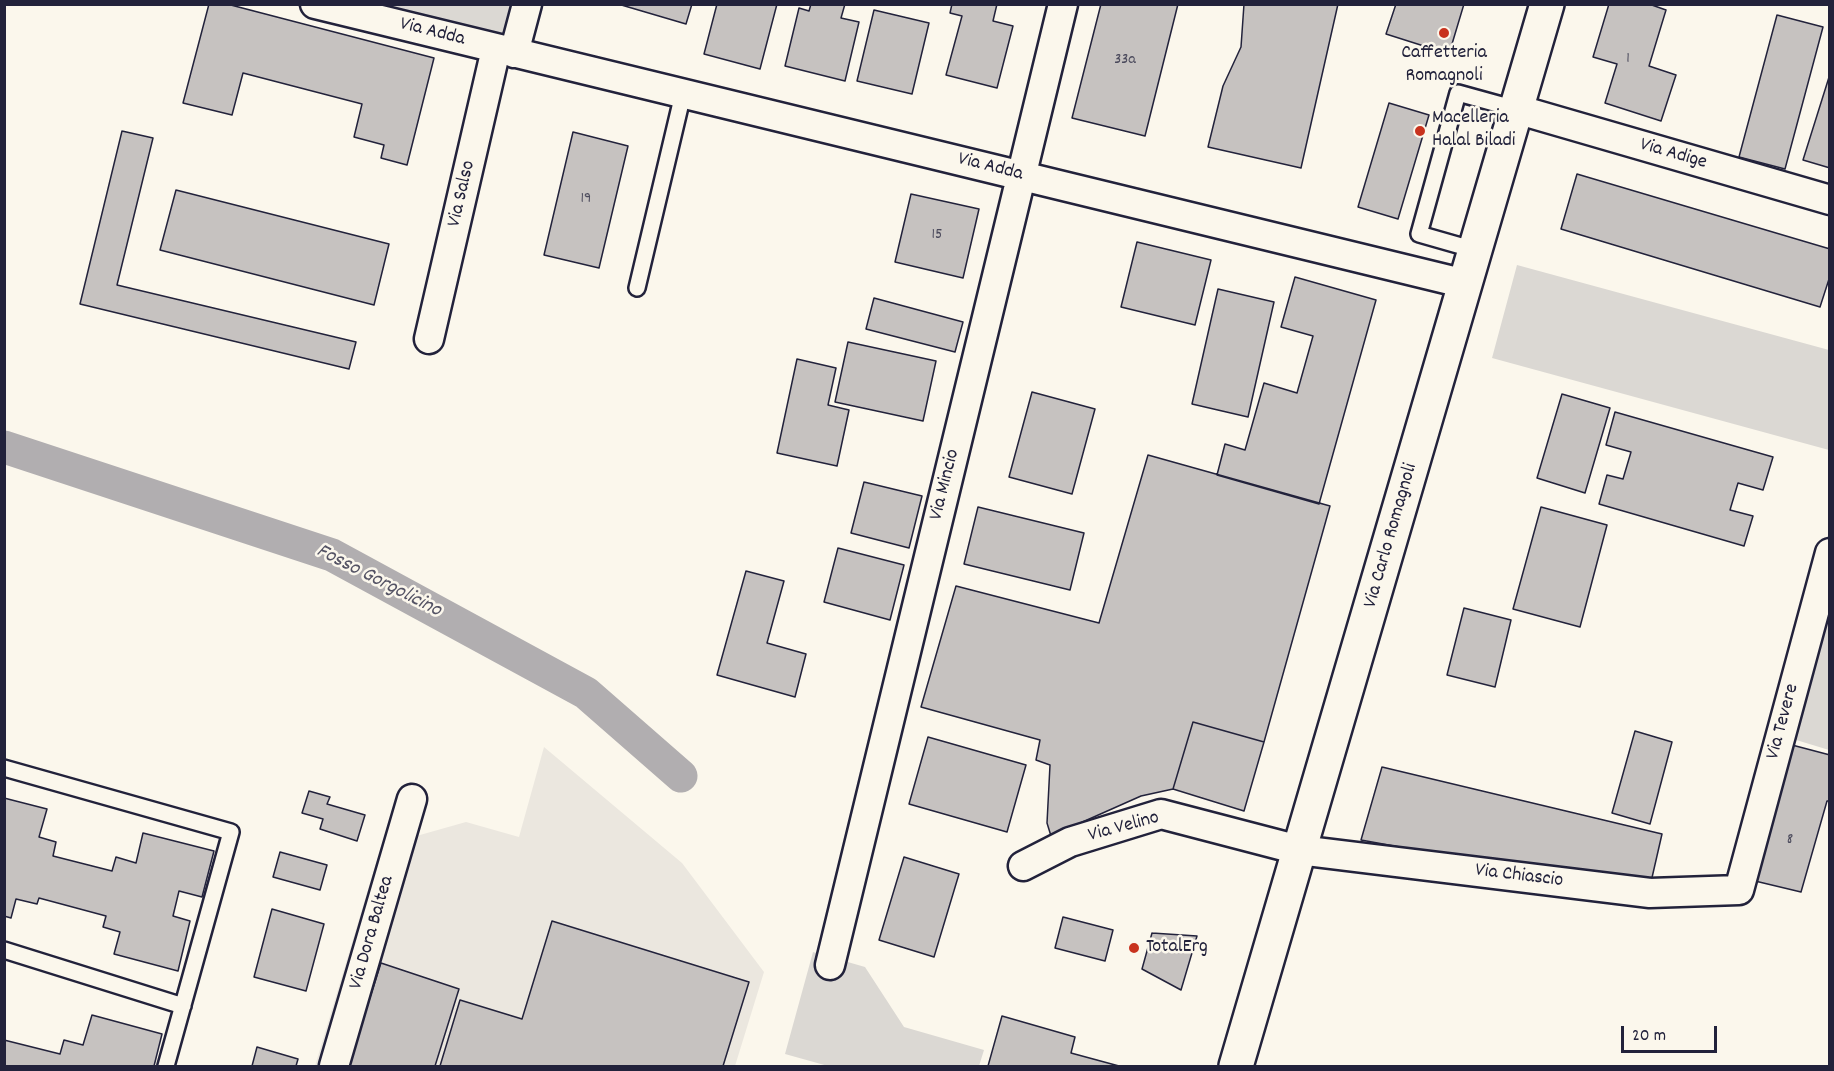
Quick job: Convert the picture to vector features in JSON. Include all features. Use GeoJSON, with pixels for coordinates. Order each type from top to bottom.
{"type":"FeatureCollection","features":[{"type":"Feature","properties":{"kind":"main road","name":"Via Carlo Romagnoli"},"geometry":{"type":"LineString","coordinates":[[1236,1066],[1547,4]]}},
{"type":"Feature","properties":{"kind":"street","name":"Via Adda"},"geometry":{"type":"LineString","coordinates":[[315,4],[1466,284]]}},
{"type":"Feature","properties":{"kind":"street"},"geometry":{"type":"LineString","coordinates":[[505,51],[527,4]]}},
{"type":"Feature","properties":{"kind":"street","name":"Via Mincio"},"geometry":{"type":"LineString","coordinates":[[830,965],[1063,4]]}},
{"type":"Feature","properties":{"kind":"street","name":"Via Salso"},"geometry":{"type":"LineString","coordinates":[[429,339],[505,51]]}},
{"type":"Feature","properties":{"kind":"street","name":"Via Adige"},"geometry":{"type":"LineString","coordinates":[[1516,109],[1830,200]]}},
{"type":"Feature","properties":{"kind":"street","name":"Via Tevere"},"geometry":{"type":"LineString","coordinates":[[1738,890],[1830,553]]}},
{"type":"Feature","properties":{"kind":"street","name":"Via Dora Baltea"},"geometry":{"type":"LineString","coordinates":[[334,1066],[412,799]]}},
{"type":"Feature","properties":{"kind":"street","name":"Via Velino"},"geometry":{"type":"LineString","coordinates":[[1023,866],[1070,842],[1161,814],[1299,850]]}},
{"type":"Feature","properties":{"kind":"street","name":"Via Chiascio"},"geometry":{"type":"LineString","coordinates":[[1299,850],[1650,893],[1738,890]]}},
{"type":"Feature","properties":{"kind":"lane"},"geometry":{"type":"LineString","coordinates":[[1475,250],[1419,234],[1458,93],[1516,109]]}},
{"type":"Feature","properties":{"kind":"lane"},"geometry":{"type":"LineString","coordinates":[[636,288],[682,94]]}},
{"type":"Feature","properties":{"kind":"lane"},"geometry":{"type":"LineString","coordinates":[[4,768],[231,832],[166,1066]]}},
{"type":"Feature","properties":{"kind":"lane"},"geometry":{"type":"LineString","coordinates":[[4,950],[183,1006]]}},
{"type":"Feature","properties":{"kind":"shaded area"},"geometry":{"type":"Polygon","coordinates":[[[349,5],[517,5],[507,43],[349,5]]]}},
{"type":"Feature","properties":{"kind":"shaded area"},"geometry":{"type":"Polygon","coordinates":[[[1517,265],[1829,350],[1829,450],[1492,358],[1517,265]]]}},
{"type":"Feature","properties":{"kind":"shaded area"},"geometry":{"type":"Polygon","coordinates":[[[1830,613],[1829,750],[1793,739],[1830,613]]]}},
{"type":"Feature","properties":{"kind":"shaded area"},"geometry":{"type":"Polygon","coordinates":[[[544,747],[682,863],[764,972],[735,1066],[315,1066],[381,846],[466,822],[519,837],[544,747]]]}},
{"type":"Feature","properties":{"kind":"shaded area"},"geometry":{"type":"Polygon","coordinates":[[[813,952],[865,967],[904,1027],[984,1050],[979,1066],[828,1066],[785,1054],[813,952]]]}},
{"type":"Feature","properties":{"kind":"building"},"geometry":{"type":"Polygon","coordinates":[[[209,4],[227,4],[434,58],[407,165],[381,158],[384,145],[354,137],[362,104],[243,73],[232,115],[183,103],[209,4]]]}},
{"type":"Feature","properties":{"kind":"building"},"geometry":{"type":"Polygon","coordinates":[[[618,4],[692,4],[686,24],[618,4]]]}},
{"type":"Feature","properties":{"kind":"building"},"geometry":{"type":"Polygon","coordinates":[[[717,4],[777,4],[760,69],[704,54],[717,4]]]}},
{"type":"Feature","properties":{"kind":"building"},"geometry":{"type":"Polygon","coordinates":[[[811,4],[845,4],[841,18],[859,22],[845,81],[785,66],[799,8],[809,11],[811,4]]]}},
{"type":"Feature","properties":{"kind":"building"},"geometry":{"type":"Polygon","coordinates":[[[952,4],[997,4],[993,21],[1013,26],[997,88],[946,75],[962,16],[950,13],[952,4]]]}},
{"type":"Feature","properties":{"kind":"building"},"geometry":{"type":"Polygon","coordinates":[[[1101,4],[1178,4],[1145,136],[1072,118],[1101,4]]]}},
{"type":"Feature","properties":{"kind":"building"},"geometry":{"type":"Polygon","coordinates":[[[1244,4],[1338,4],[1301,168],[1208,147],[1223,86],[1241,47],[1244,4]]]}},
{"type":"Feature","properties":{"kind":"building"},"geometry":{"type":"Polygon","coordinates":[[[1396,4],[1464,4],[1449,54],[1386,34],[1396,4]]]}},
{"type":"Feature","properties":{"kind":"building"},"geometry":{"type":"Polygon","coordinates":[[[1609,4],[1649,4],[1666,10],[1649,66],[1676,75],[1661,121],[1605,103],[1617,64],[1593,57],[1609,4]]]}},
{"type":"Feature","properties":{"kind":"building"},"geometry":{"type":"Polygon","coordinates":[[[874,10],[929,23],[912,94],[857,81],[874,10]]]}},
{"type":"Feature","properties":{"kind":"building"},"geometry":{"type":"Polygon","coordinates":[[[1777,15],[1823,27],[1785,169],[1739,157],[1777,15]]]}},
{"type":"Feature","properties":{"kind":"building"},"geometry":{"type":"Polygon","coordinates":[[[1830,74],[1830,168],[1803,160],[1830,74]]]}},
{"type":"Feature","properties":{"kind":"building"},"geometry":{"type":"Polygon","coordinates":[[[1389,103],[1429,115],[1398,219],[1358,207],[1389,103]]]}},
{"type":"Feature","properties":{"kind":"building"},"geometry":{"type":"Polygon","coordinates":[[[122,131],[153,138],[117,285],[356,342],[349,369],[80,304],[122,131]]]}},
{"type":"Feature","properties":{"kind":"building"},"geometry":{"type":"Polygon","coordinates":[[[573,132],[628,146],[599,268],[544,255],[573,132]]]}},
{"type":"Feature","properties":{"kind":"building"},"geometry":{"type":"Polygon","coordinates":[[[1577,174],[1830,249],[1830,276],[1820,307],[1561,229],[1577,174]]]}},
{"type":"Feature","properties":{"kind":"building"},"geometry":{"type":"Polygon","coordinates":[[[176,190],[389,244],[374,305],[160,250],[176,190]]]}},
{"type":"Feature","properties":{"kind":"building"},"geometry":{"type":"Polygon","coordinates":[[[911,194],[979,209],[963,278],[895,262],[911,194]]]}},
{"type":"Feature","properties":{"kind":"building"},"geometry":{"type":"Polygon","coordinates":[[[1137,242],[1211,260],[1195,325],[1121,307],[1137,242]]]}},
{"type":"Feature","properties":{"kind":"building"},"geometry":{"type":"Polygon","coordinates":[[[1295,277],[1376,300],[1319,504],[1217,475],[1225,444],[1245,450],[1264,383],[1297,393],[1313,336],[1281,327],[1295,277]]]}},
{"type":"Feature","properties":{"kind":"building"},"geometry":{"type":"Polygon","coordinates":[[[1218,289],[1274,302],[1248,417],[1192,404],[1218,289]]]}},
{"type":"Feature","properties":{"kind":"building"},"geometry":{"type":"Polygon","coordinates":[[[874,298],[963,322],[955,352],[866,329],[874,298]]]}},
{"type":"Feature","properties":{"kind":"building"},"geometry":{"type":"Polygon","coordinates":[[[848,342],[936,361],[923,421],[835,402],[848,342]]]}},
{"type":"Feature","properties":{"kind":"building"},"geometry":{"type":"Polygon","coordinates":[[[797,359],[836,368],[828,405],[849,410],[837,466],[777,453],[797,359]]]}},
{"type":"Feature","properties":{"kind":"building"},"geometry":{"type":"Polygon","coordinates":[[[1032,392],[1095,409],[1072,494],[1009,477],[1032,392]]]}},
{"type":"Feature","properties":{"kind":"building"},"geometry":{"type":"Polygon","coordinates":[[[1562,394],[1610,408],[1585,493],[1537,478],[1562,394]]]}},
{"type":"Feature","properties":{"kind":"building"},"geometry":{"type":"Polygon","coordinates":[[[1615,412],[1773,457],[1763,490],[1738,483],[1730,510],[1753,516],[1744,546],[1599,504],[1607,475],[1623,479],[1631,452],[1606,445],[1615,412]]]}},
{"type":"Feature","properties":{"kind":"building"},"geometry":{"type":"Polygon","coordinates":[[[1148,455],[1330,506],[1264,742],[1193,722],[1173,789],[1141,796],[1051,836],[1047,823],[1050,765],[1036,760],[1040,740],[921,707],[956,586],[1099,623],[1148,455]]]}},
{"type":"Feature","properties":{"kind":"building"},"geometry":{"type":"Polygon","coordinates":[[[864,482],[922,496],[909,548],[851,533],[864,482]]]}},
{"type":"Feature","properties":{"kind":"building"},"geometry":{"type":"Polygon","coordinates":[[[978,507],[1084,533],[1070,590],[964,564],[978,507]]]}},
{"type":"Feature","properties":{"kind":"building"},"geometry":{"type":"Polygon","coordinates":[[[1541,507],[1607,525],[1580,627],[1513,609],[1541,507]]]}},
{"type":"Feature","properties":{"kind":"building"},"geometry":{"type":"Polygon","coordinates":[[[838,548],[904,565],[890,620],[824,602],[838,548]]]}},
{"type":"Feature","properties":{"kind":"building"},"geometry":{"type":"Polygon","coordinates":[[[746,571],[784,581],[767,643],[806,654],[795,697],[717,675],[746,571]]]}},
{"type":"Feature","properties":{"kind":"building"},"geometry":{"type":"Polygon","coordinates":[[[1464,608],[1511,620],[1495,687],[1447,675],[1464,608]]]}},
{"type":"Feature","properties":{"kind":"building"},"geometry":{"type":"Polygon","coordinates":[[[1193,722],[1264,742],[1244,811],[1173,789],[1193,722]]]}},
{"type":"Feature","properties":{"kind":"building"},"geometry":{"type":"Polygon","coordinates":[[[1635,731],[1672,742],[1650,824],[1612,813],[1635,731]]]}},
{"type":"Feature","properties":{"kind":"building"},"geometry":{"type":"Polygon","coordinates":[[[928,737],[1026,765],[1007,832],[909,804],[928,737]]]}},
{"type":"Feature","properties":{"kind":"building"},"geometry":{"type":"Polygon","coordinates":[[[1792,745],[1830,755],[1830,801],[1827,801],[1801,892],[1755,881],[1792,745]]]}},
{"type":"Feature","properties":{"kind":"building"},"geometry":{"type":"Polygon","coordinates":[[[1382,767],[1662,834],[1651,882],[1438,854],[1361,840],[1382,767]]]}},
{"type":"Feature","properties":{"kind":"building"},"geometry":{"type":"Polygon","coordinates":[[[309,791],[330,797],[327,804],[365,815],[357,841],[320,829],[323,819],[302,813],[309,791]]]}},
{"type":"Feature","properties":{"kind":"building"},"geometry":{"type":"Polygon","coordinates":[[[4,798],[47,809],[39,837],[56,842],[53,856],[112,871],[116,857],[136,863],[143,833],[214,851],[202,897],[179,891],[173,916],[190,921],[178,971],[114,954],[120,932],[103,927],[106,916],[39,898],[37,904],[16,899],[11,918],[4,916],[4,798]]]}},
{"type":"Feature","properties":{"kind":"building"},"geometry":{"type":"Polygon","coordinates":[[[280,852],[327,865],[320,890],[273,877],[280,852]]]}},
{"type":"Feature","properties":{"kind":"building"},"geometry":{"type":"Polygon","coordinates":[[[904,857],[959,874],[934,957],[879,940],[904,857]]]}},
{"type":"Feature","properties":{"kind":"building"},"geometry":{"type":"Polygon","coordinates":[[[272,909],[324,924],[306,991],[254,977],[272,909]]]}},
{"type":"Feature","properties":{"kind":"building"},"geometry":{"type":"Polygon","coordinates":[[[1063,917],[1113,930],[1105,961],[1055,948],[1063,917]]]}},
{"type":"Feature","properties":{"kind":"building"},"geometry":{"type":"Polygon","coordinates":[[[552,921],[749,982],[723,1066],[440,1066],[460,1000],[522,1019],[552,921]]]}},
{"type":"Feature","properties":{"kind":"building"},"geometry":{"type":"Polygon","coordinates":[[[1152,933],[1197,936],[1181,990],[1142,969],[1152,933]]]}},
{"type":"Feature","properties":{"kind":"building"},"geometry":{"type":"Polygon","coordinates":[[[381,963],[459,989],[435,1066],[348,1066],[381,963]]]}},
{"type":"Feature","properties":{"kind":"building"},"geometry":{"type":"Polygon","coordinates":[[[92,1015],[162,1034],[154,1066],[4,1066],[4,1040],[60,1054],[64,1040],[83,1045],[92,1015]]]}},
{"type":"Feature","properties":{"kind":"building"},"geometry":{"type":"Polygon","coordinates":[[[1002,1016],[1075,1037],[1071,1053],[1119,1066],[988,1066],[1002,1016]]]}},
{"type":"Feature","properties":{"kind":"building"},"geometry":{"type":"Polygon","coordinates":[[[257,1047],[298,1059],[296,1066],[252,1066],[257,1047]]]}},
{"type":"Feature","properties":{"kind":"waterway","name":"Fosso Gorgolicino"},"geometry":{"type":"LineString","coordinates":[[4,447],[332,555],[586,693],[681,776]]}},
{"type":"Feature","properties":{"kind":"place","name":"Caffetteria Romagnoli"},"geometry":{"type":"Point","coordinates":[1444,33]}},
{"type":"Feature","properties":{"kind":"place","name":"Macelleria Halal Biladi"},"geometry":{"type":"Point","coordinates":[1420,131]}},
{"type":"Feature","properties":{"kind":"place","name":"TotalErg"},"geometry":{"type":"Point","coordinates":[1134,948]}}]}
